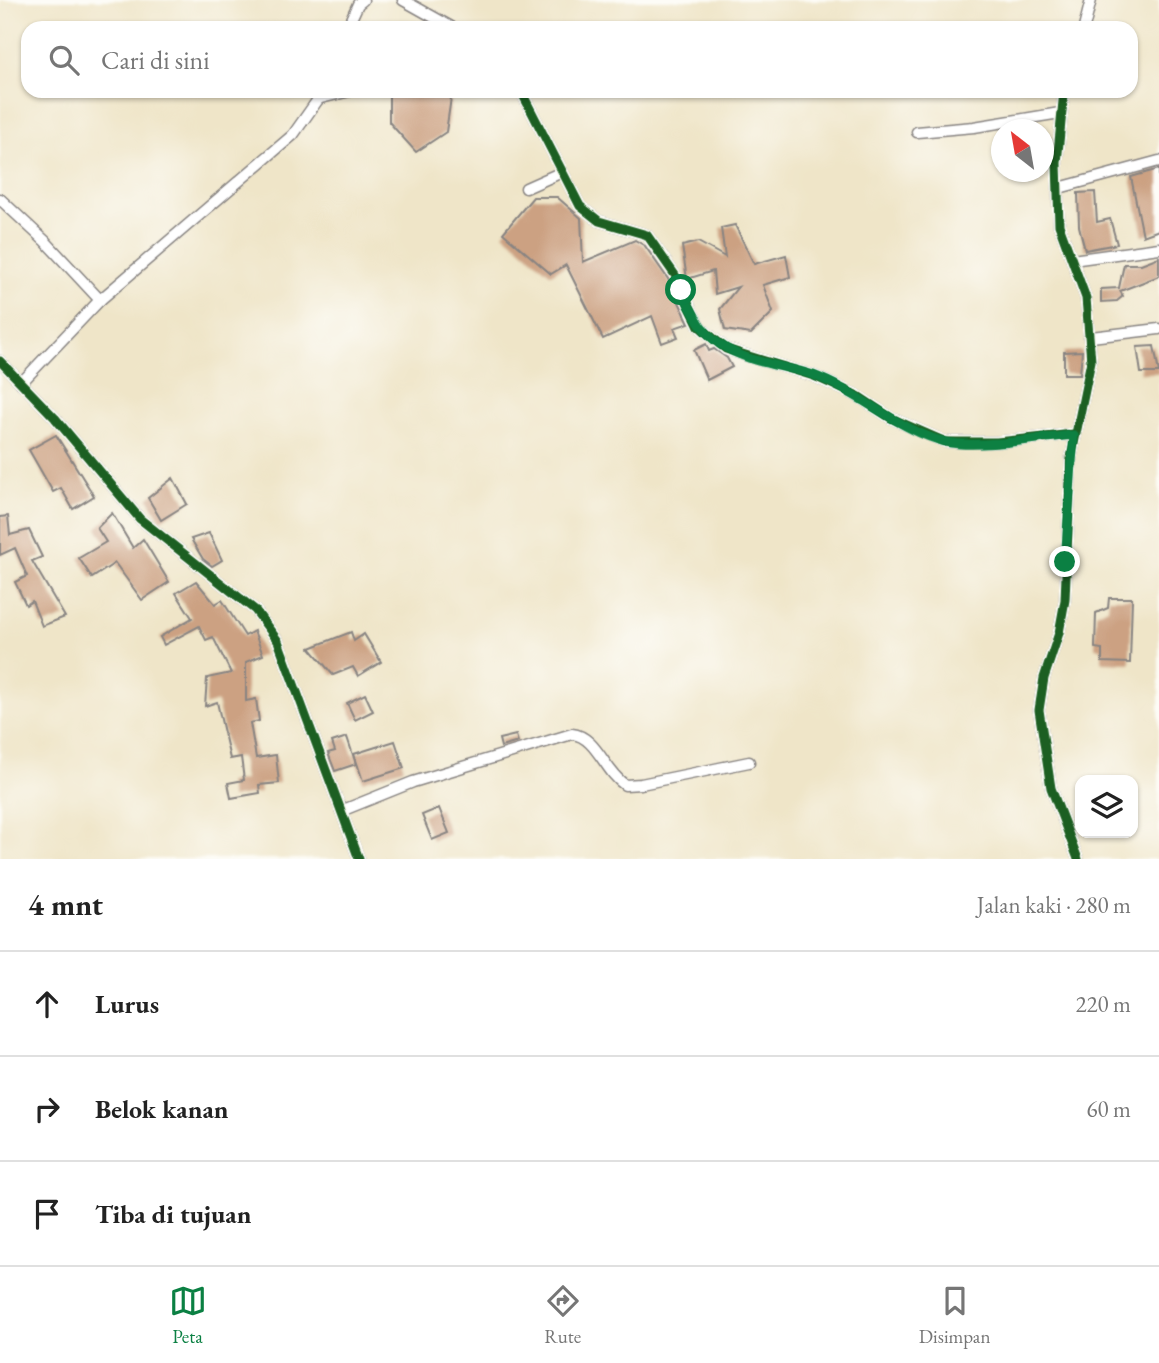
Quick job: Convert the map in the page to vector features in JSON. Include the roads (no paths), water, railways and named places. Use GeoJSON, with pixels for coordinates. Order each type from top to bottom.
{"type":"FeatureCollection","features":[{"type":"Feature","properties":{"kind":"street"},"geometry":{"type":"LineString","coordinates":[[350,21],[358,4],[363,0]]}},
{"type":"Feature","properties":{"kind":"street"},"geometry":{"type":"LineString","coordinates":[[403,0],[440,21]]}},
{"type":"Feature","properties":{"kind":"street"},"geometry":{"type":"LineString","coordinates":[[1086,21],[1091,0]]}},
{"type":"Feature","properties":{"kind":"street"},"geometry":{"type":"LineString","coordinates":[[21,383],[100,300],[293,135],[320,98]]}},
{"type":"Feature","properties":{"kind":"street"},"geometry":{"type":"LineString","coordinates":[[525,98],[580,206],[600,221],[647,235],[675,275],[699,326],[726,349],[814,376],[858,396],[891,418],[946,442],[997,442],[1074,435]]}},
{"type":"Feature","properties":{"kind":"street"},"geometry":{"type":"LineString","coordinates":[[1063,98],[1060,113],[1059,225],[1086,298],[1091,337],[1088,378],[1074,435],[1065,600],[1039,710],[1051,789],[1078,859]]}},
{"type":"Feature","properties":{"kind":"street"},"geometry":{"type":"LineString","coordinates":[[917,132],[974,127],[1060,113]]}},
{"type":"Feature","properties":{"kind":"street"},"geometry":{"type":"LineString","coordinates":[[1059,188],[1159,161]]}},
{"type":"Feature","properties":{"kind":"street"},"geometry":{"type":"LineString","coordinates":[[526,188],[562,172]]}},
{"type":"Feature","properties":{"kind":"street"},"geometry":{"type":"LineString","coordinates":[[0,199],[45,241],[100,300]]}},
{"type":"Feature","properties":{"kind":"street"},"geometry":{"type":"LineString","coordinates":[[1072,260],[1159,248]]}},
{"type":"Feature","properties":{"kind":"street"},"geometry":{"type":"LineString","coordinates":[[1091,337],[1159,330]]}},
{"type":"Feature","properties":{"kind":"street"},"geometry":{"type":"LineString","coordinates":[[0,361],[55,418],[139,519],[255,610],[268,624],[278,641],[359,859]]}},
{"type":"Feature","properties":{"kind":"street"},"geometry":{"type":"LineString","coordinates":[[341,811],[413,782],[572,734],[582,735],[606,768],[625,785],[749,762]]}}]}
